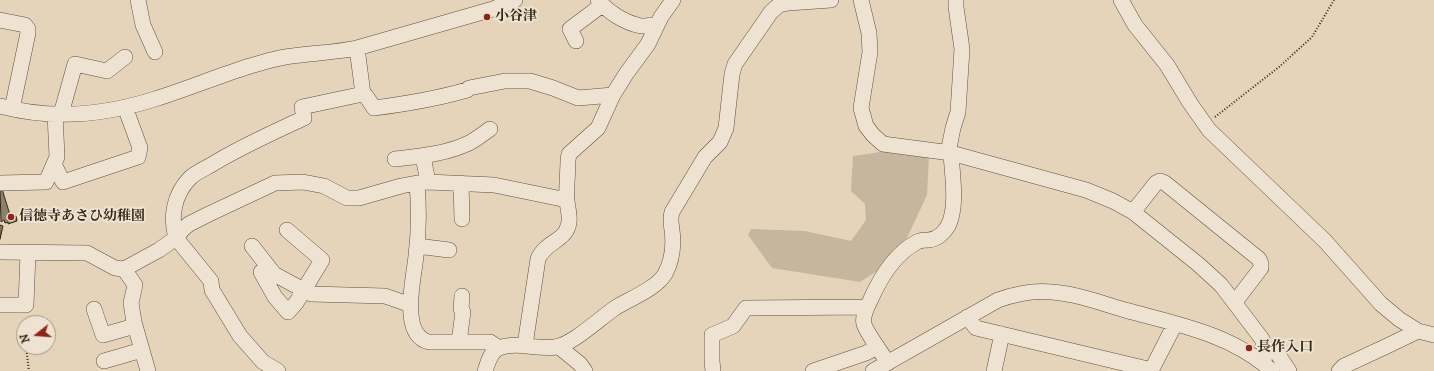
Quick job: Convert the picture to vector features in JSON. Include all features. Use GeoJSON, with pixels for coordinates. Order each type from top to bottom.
{"type":"FeatureCollection","features":[{"type":"Feature","properties":{"kind":"street"},"geometry":{"type":"LineString","coordinates":[[138,0],[143,25],[156,52]]}},
{"type":"Feature","properties":{"kind":"street"},"geometry":{"type":"LineString","coordinates":[[0,20],[25,26],[28,29],[6,107],[58,114],[88,113],[125,107],[155,99],[249,66],[285,57],[337,52],[357,48],[493,9],[515,0]]}},
{"type":"Feature","properties":{"kind":"street"},"geometry":{"type":"LineString","coordinates":[[525,345],[538,259],[540,254],[549,245],[566,233],[569,224],[567,200],[569,154],[598,128],[613,95],[648,44],[656,25],[673,0]]}},
{"type":"Feature","properties":{"kind":"street"},"geometry":{"type":"LineString","coordinates":[[485,371],[490,356],[494,350],[525,345],[544,348],[558,346],[574,338],[615,308],[654,285],[664,276],[670,263],[673,251],[670,218],[672,212],[705,157],[720,142],[726,128],[732,74],[735,64],[779,2],[788,3],[832,0]]}},
{"type":"Feature","properties":{"kind":"street"},"geometry":{"type":"LineString","coordinates":[[861,0],[869,33],[870,52],[861,108],[866,126],[882,144],[950,153],[1086,190],[1113,201],[1133,212],[1222,285],[1262,339],[1267,361]]}},
{"type":"Feature","properties":{"kind":"street"},"geometry":{"type":"LineString","coordinates":[[894,365],[877,346],[864,324],[864,315],[878,283],[900,255],[907,248],[919,241],[932,240],[940,236],[948,227],[952,215],[953,201],[950,153],[953,128],[958,112],[962,49],[956,0]]}},
{"type":"Feature","properties":{"kind":"street"},"geometry":{"type":"LineString","coordinates":[[1121,0],[1135,25],[1167,64],[1204,125],[1325,241],[1381,304],[1399,319],[1418,331],[1434,335]]}},
{"type":"Feature","properties":{"kind":"street"},"geometry":{"type":"LineString","coordinates":[[576,41],[570,29],[600,2],[619,17],[628,21],[641,26],[656,25]]}},
{"type":"Feature","properties":{"kind":"street"},"geometry":{"type":"LineString","coordinates":[[357,48],[363,94],[374,108],[447,96],[469,88],[505,81],[530,81],[578,98],[613,95]]}},
{"type":"Feature","properties":{"kind":"street"},"geometry":{"type":"LineString","coordinates":[[0,183],[46,182],[57,157],[58,114],[74,64],[107,71],[125,57]]}},
{"type":"Feature","properties":{"kind":"street"},"geometry":{"type":"LineString","coordinates":[[278,371],[263,362],[240,336],[212,290],[211,281],[176,238],[173,216],[175,206],[179,193],[190,177],[236,149],[304,118],[302,107],[363,94]]}},
{"type":"Feature","properties":{"kind":"street"},"geometry":{"type":"LineString","coordinates":[[54,164],[64,182],[138,157],[140,148],[125,107]]}},
{"type":"Feature","properties":{"kind":"street"},"geometry":{"type":"LineString","coordinates":[[395,159],[449,151],[470,142],[490,129]]}},
{"type":"Feature","properties":{"kind":"street"},"geometry":{"type":"LineString","coordinates":[[423,156],[417,246],[411,305],[411,315],[414,328],[418,338],[429,342],[490,342],[499,348]]}},
{"type":"Feature","properties":{"kind":"street"},"geometry":{"type":"LineString","coordinates":[[1133,212],[1156,183],[1160,181],[1165,183],[1259,259],[1261,268],[1235,302]]}},
{"type":"Feature","properties":{"kind":"street"},"geometry":{"type":"LineString","coordinates":[[0,252],[87,252],[115,268],[124,269],[159,250],[176,238],[189,224],[275,183],[303,182],[324,186],[347,198],[359,198],[422,183],[461,183],[494,186],[567,200]]}},
{"type":"Feature","properties":{"kind":"street"},"geometry":{"type":"LineString","coordinates":[[461,183],[462,219]]}},
{"type":"Feature","properties":{"kind":"street"},"geometry":{"type":"LineString","coordinates":[[261,272],[275,297],[288,312],[322,260],[287,230]]}},
{"type":"Feature","properties":{"kind":"street"},"geometry":{"type":"LineString","coordinates":[[252,246],[274,274],[311,294],[385,296],[411,305]]}},
{"type":"Feature","properties":{"kind":"street"},"geometry":{"type":"LineString","coordinates":[[417,246],[449,250]]}},
{"type":"Feature","properties":{"kind":"street"},"geometry":{"type":"LineString","coordinates":[[0,305],[26,305],[28,253]]}},
{"type":"Feature","properties":{"kind":"street"},"geometry":{"type":"LineString","coordinates":[[124,269],[135,285],[131,303],[135,326],[148,371]]}},
{"type":"Feature","properties":{"kind":"street"},"geometry":{"type":"LineString","coordinates":[[873,371],[894,365],[967,317],[1006,297],[1025,293],[1049,292],[1073,295],[1176,324],[1223,340],[1267,361]]}},
{"type":"Feature","properties":{"kind":"street"},"geometry":{"type":"LineString","coordinates":[[459,342],[463,312],[461,309],[462,296]]}},
{"type":"Feature","properties":{"kind":"street"},"geometry":{"type":"LineString","coordinates":[[713,371],[712,335],[733,326],[746,308],[867,307]]}},
{"type":"Feature","properties":{"kind":"street"},"geometry":{"type":"LineString","coordinates":[[94,309],[103,335],[135,326]]}},
{"type":"Feature","properties":{"kind":"street"},"geometry":{"type":"LineString","coordinates":[[967,317],[976,328],[1151,371],[1176,324]]}},
{"type":"Feature","properties":{"kind":"street"},"geometry":{"type":"LineString","coordinates":[[1339,371],[1344,366],[1418,331]]}},
{"type":"Feature","properties":{"kind":"street"},"geometry":{"type":"LineString","coordinates":[[994,371],[1002,334]]}},
{"type":"Feature","properties":{"kind":"street"},"geometry":{"type":"LineString","coordinates":[[558,346],[580,364],[585,371]]}},
{"type":"Feature","properties":{"kind":"street"},"geometry":{"type":"LineString","coordinates":[[813,371],[866,353],[877,346]]}},
{"type":"Feature","properties":{"kind":"street"},"geometry":{"type":"LineString","coordinates":[[104,361],[142,350]]}},
{"type":"Feature","properties":{"kind":"street"},"geometry":{"type":"LineString","coordinates":[[1267,361],[1275,350],[1289,371]]}},
{"type":"Feature","properties":{"kind":"path"},"geometry":{"type":"LineString","coordinates":[[1204,125],[1279,67],[1312,37],[1334,0]]}},
{"type":"Feature","properties":{"kind":"path"},"geometry":{"type":"LineString","coordinates":[[27,355],[29,371]]}},
{"type":"Feature","properties":{"kind":"shaded area"},"geometry":{"type":"Polygon","coordinates":[[[887,151],[929,156],[927,195],[905,242],[888,264],[860,282],[772,268],[748,235],[751,229],[805,231],[851,241],[866,220],[865,204],[851,191],[853,156],[887,151]]]}},
{"type":"Feature","properties":{"kind":"building"},"geometry":{"type":"Polygon","coordinates":[[[2,189],[11,218],[16,216],[17,221],[8,224],[8,222],[5,223],[4,220],[1,222],[0,190],[2,189]]]}},
{"type":"Feature","properties":{"kind":"building"},"geometry":{"type":"Polygon","coordinates":[[[0,225],[3,226],[0,239],[0,225]]]}},
{"type":"Feature","properties":{"kind":"place","name":"小谷津"},"geometry":{"type":"Point","coordinates":[487,17]}},
{"type":"Feature","properties":{"kind":"place","name":"信徳寺あさひ幼稚園"},"geometry":{"type":"Point","coordinates":[11,217]}},
{"type":"Feature","properties":{"kind":"place","name":"長作入口"},"geometry":{"type":"Point","coordinates":[1249,348]}}]}
